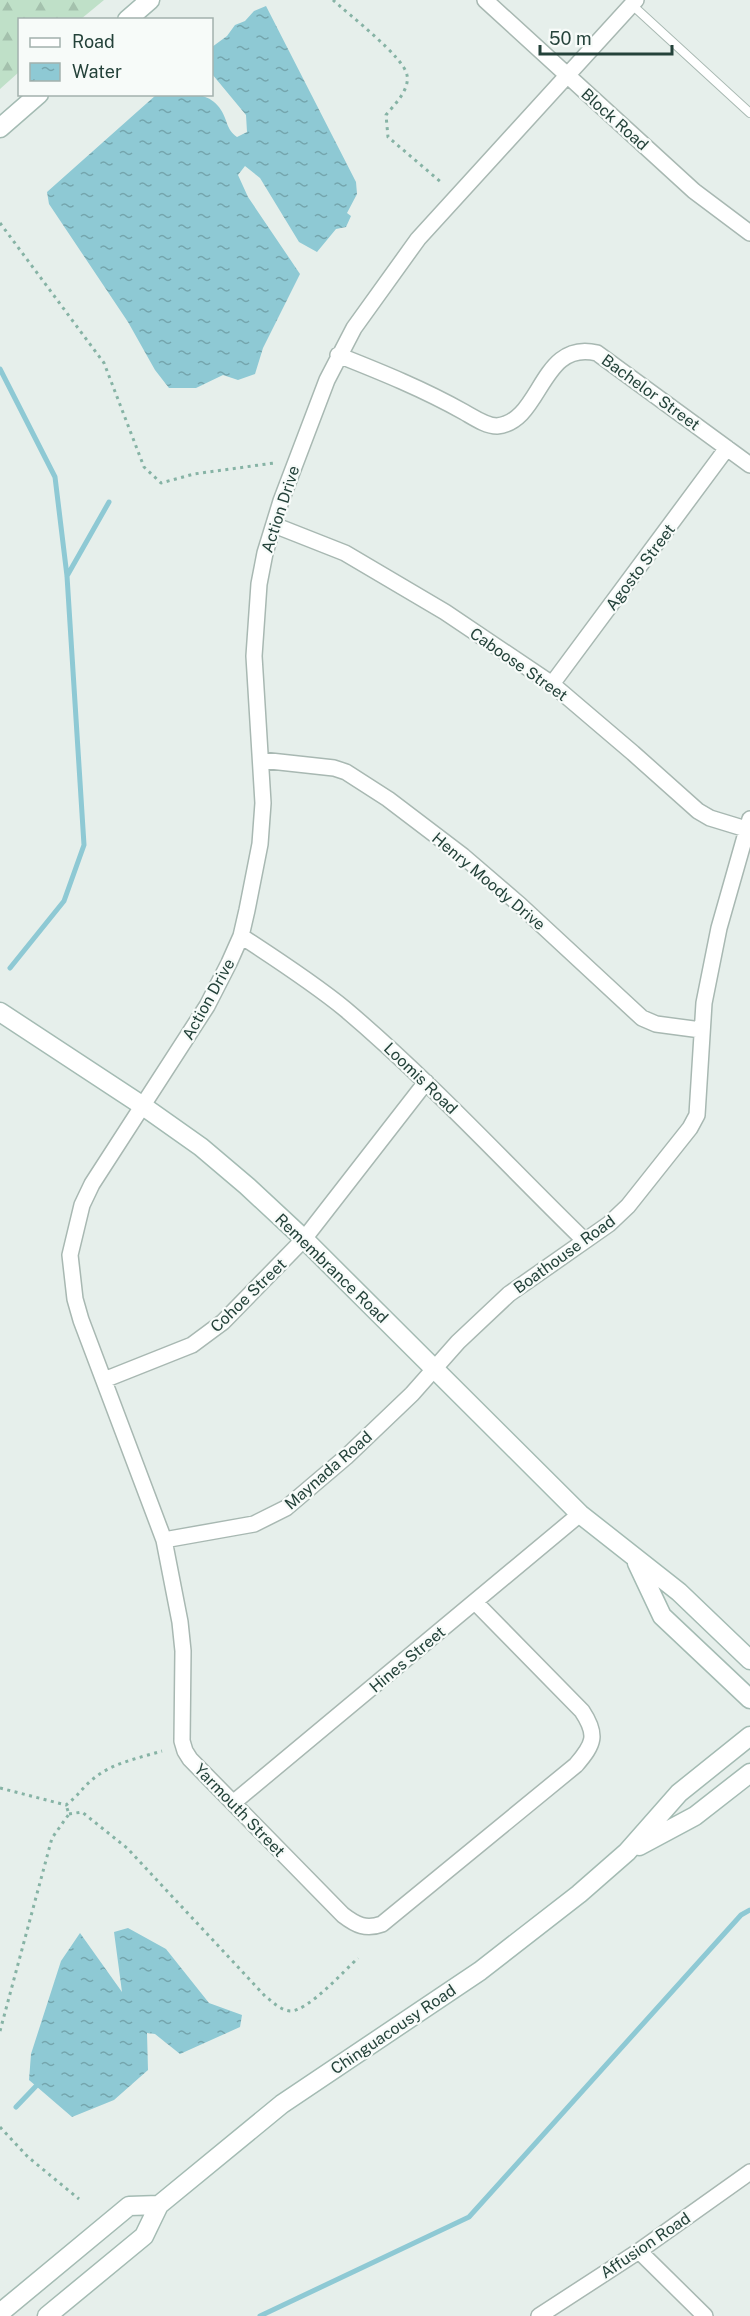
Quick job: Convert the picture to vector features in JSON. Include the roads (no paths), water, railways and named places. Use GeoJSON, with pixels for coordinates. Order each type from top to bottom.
{"type":"FeatureCollection","features":[{"type":"Feature","properties":{"kind":"street"},"geometry":{"type":"LineString","coordinates":[[129,18],[150,0]]}},
{"type":"Feature","properties":{"kind":"street","name":"Block Road"},"geometry":{"type":"LineString","coordinates":[[485,0],[694,191],[750,233]]}},
{"type":"Feature","properties":{"kind":"street","name":"Action Drive"},"geometry":{"type":"LineString","coordinates":[[143,1106],[207,1006],[229,963],[240,936],[255,879],[263,803],[254,656],[259,584],[273,525],[338,355],[354,328],[418,239],[568,76],[632,2]]}},
{"type":"Feature","properties":{"kind":"street"},"geometry":{"type":"LineString","coordinates":[[0,128],[37,96]]}},
{"type":"Feature","properties":{"kind":"street","name":"Bachelor Street"},"geometry":{"type":"LineString","coordinates":[[338,355],[428,392],[471,416],[495,426],[508,423],[519,416],[561,360],[571,352],[585,350],[597,353],[750,465]]}},
{"type":"Feature","properties":{"kind":"street","name":"Agosto Street"},"geometry":{"type":"LineString","coordinates":[[552,684],[727,448]]}},
{"type":"Feature","properties":{"kind":"street","name":"Caboose Street"},"geometry":{"type":"LineString","coordinates":[[273,525],[345,553],[407,588],[552,684],[698,811],[710,818],[748,824]]}},
{"type":"Feature","properties":{"kind":"street","name":"Henry Moody Drive"},"geometry":{"type":"LineString","coordinates":[[261,760],[334,768],[361,781],[416,819],[488,877],[642,1018],[656,1024],[700,1030]]}},
{"type":"Feature","properties":{"kind":"street","name":"Boathouse Road"},"geometry":{"type":"LineString","coordinates":[[435,1369],[458,1342],[509,1294],[609,1224],[628,1206],[690,1128],[697,1115],[700,1030],[704,1003],[719,928],[748,824]]}},
{"type":"Feature","properties":{"kind":"street","name":"Loomis Road"},"geometry":{"type":"LineString","coordinates":[[240,936],[303,977],[343,1007],[426,1082],[584,1240]]}},
{"type":"Feature","properties":{"kind":"street","name":"Remembrance Road"},"geometry":{"type":"LineString","coordinates":[[0,1012],[143,1106],[201,1147],[247,1186],[304,1239],[580,1514],[679,1592],[750,1660]]}},
{"type":"Feature","properties":{"kind":"street","name":"Cohoe Street"},"geometry":{"type":"LineString","coordinates":[[104,1380],[192,1345],[223,1322],[304,1239],[426,1082]]}},
{"type":"Feature","properties":{"kind":"street","name":"Yarmouth Street"},"geometry":{"type":"LineString","coordinates":[[143,1106],[92,1184],[82,1205],[70,1255],[75,1299],[164,1540],[183,1641],[182,1741],[190,1759],[343,1915],[361,1927],[372,1928],[382,1924],[576,1765],[588,1750],[593,1737],[591,1724],[582,1711],[475,1602]]}},
{"type":"Feature","properties":{"kind":"street","name":"Maynada Road"},"geometry":{"type":"LineString","coordinates":[[164,1540],[254,1524],[285,1508],[346,1457],[435,1369]]}},
{"type":"Feature","properties":{"kind":"street","name":"Hines Street"},"geometry":{"type":"LineString","coordinates":[[233,1803],[580,1514]]}},
{"type":"Feature","properties":{"kind":"street","name":"Remembrance Road"},"geometry":{"type":"LineString","coordinates":[[635,1559],[662,1616],[750,1699]]}},
{"type":"Feature","properties":{"kind":"street","name":"Chinguacousy Road"},"geometry":{"type":"LineString","coordinates":[[47,2316],[144,2236],[159,2205],[282,2104],[480,1971],[579,1894],[627,1852],[679,1793],[750,1737]]}},
{"type":"Feature","properties":{"kind":"street","name":"Chinguacousy Road"},"geometry":{"type":"LineString","coordinates":[[627,1852],[694,1816],[750,1773]]}},
{"type":"Feature","properties":{"kind":"street","name":"Affusion Road"},"geometry":{"type":"LineString","coordinates":[[539,2316],[639,2251],[750,2172]]}},
{"type":"Feature","properties":{"kind":"street"},"geometry":{"type":"LineString","coordinates":[[0,2313],[129,2206],[159,2205]]}},
{"type":"Feature","properties":{"kind":"street"},"geometry":{"type":"LineString","coordinates":[[639,2251],[705,2316]]}},
{"type":"Feature","properties":{"kind":"lane"},"geometry":{"type":"LineString","coordinates":[[632,2],[750,113]]}},
{"type":"Feature","properties":{"kind":"water"},"geometry":{"type":"Polygon","coordinates":[[[266,6],[356,182],[357,194],[347,213],[351,216],[346,227],[336,229],[317,252],[299,242],[260,178],[245,166],[238,175],[248,197],[300,274],[263,348],[255,374],[238,380],[223,375],[196,388],[169,388],[155,370],[128,322],[49,204],[47,192],[155,96],[208,98],[221,110],[233,134],[237,137],[247,132],[246,115],[213,75],[213,46],[254,11],[266,6]]]}},
{"type":"Feature","properties":{"kind":"water"},"geometry":{"type":"Polygon","coordinates":[[[128,1928],[166,1949],[209,2003],[242,2015],[240,2027],[180,2054],[155,2034],[147,2033],[148,2070],[114,2100],[72,2117],[29,2080],[31,2054],[61,1961],[80,1933],[122,1992],[114,1932],[128,1928]]]}},
{"type":"Feature","properties":{"kind":"waterway"},"geometry":{"type":"LineString","coordinates":[[0,369],[55,477],[67,576],[84,845],[64,901],[10,968]]}},
{"type":"Feature","properties":{"kind":"waterway"},"geometry":{"type":"LineString","coordinates":[[67,576],[109,502]]}},
{"type":"Feature","properties":{"kind":"waterway"},"geometry":{"type":"LineString","coordinates":[[260,2316],[469,2217],[741,1915],[750,1910]]}},
{"type":"Feature","properties":{"kind":"waterway"},"geometry":{"type":"LineString","coordinates":[[16,2107],[38,2084]]}}]}
